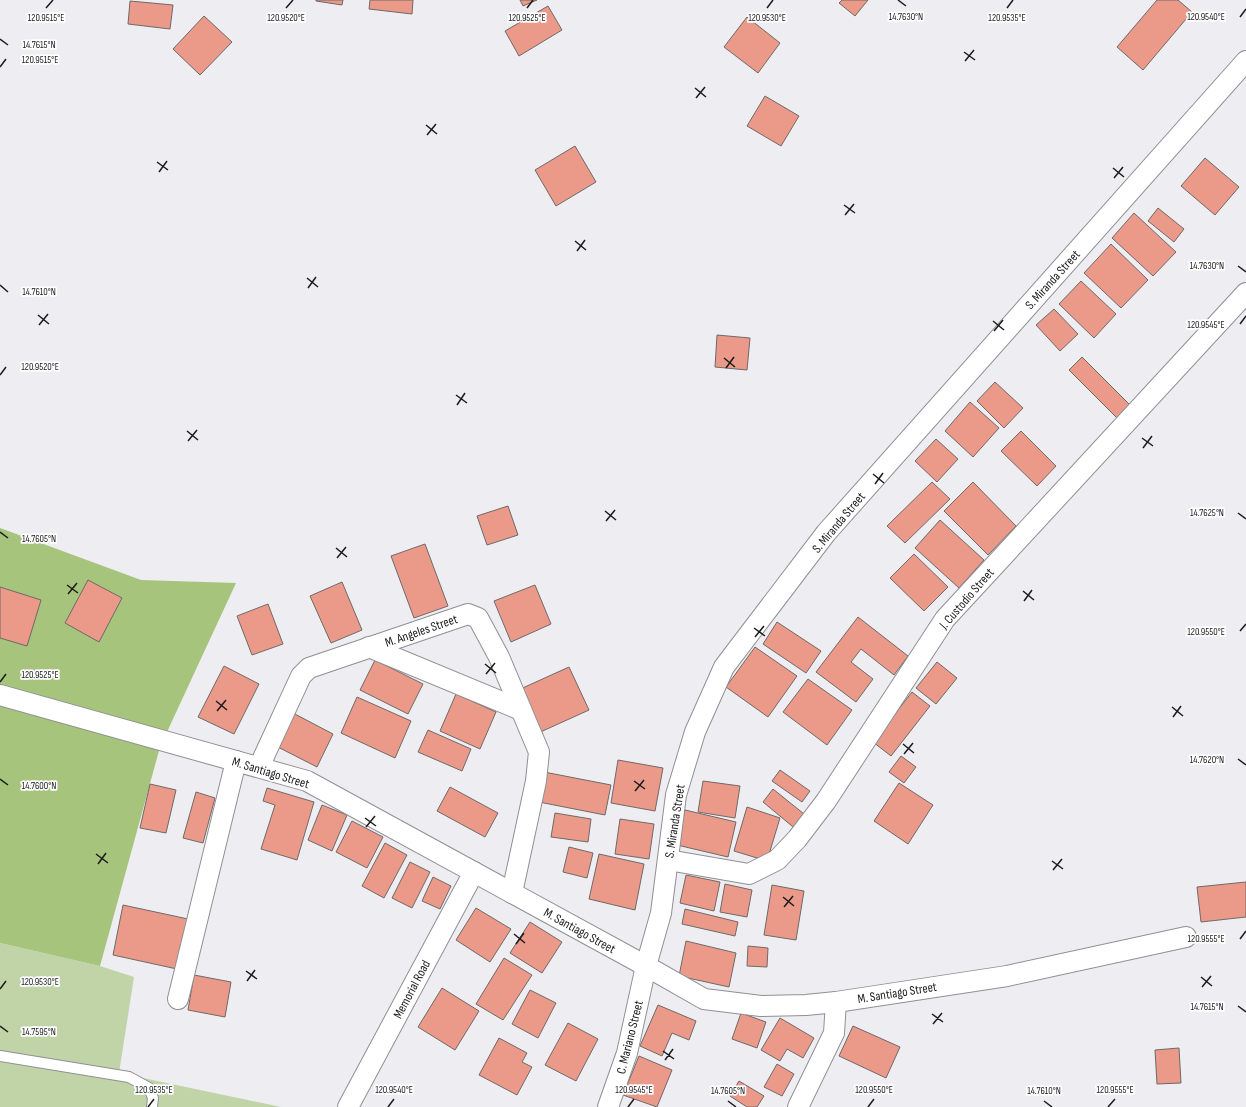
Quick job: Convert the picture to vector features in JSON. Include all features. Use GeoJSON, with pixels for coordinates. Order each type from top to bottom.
{"type":"FeatureCollection","features":[{"type":"Feature","properties":{"kind":"street","name":"S. Miranda Street"},"geometry":{"type":"LineString","coordinates":[[646,966],[661,913],[676,795],[695,732],[724,667],[826,533],[1246,61]]}},
{"type":"Feature","properties":{"kind":"street","name":"J. Custodio Street"},"geometry":{"type":"LineString","coordinates":[[668,860],[749,874],[777,860],[797,840],[826,801],[945,619],[1246,293]]}},
{"type":"Feature","properties":{"kind":"street","name":"M. Angeles Street"},"geometry":{"type":"LineString","coordinates":[[259,767],[301,676],[309,668],[468,614],[478,618],[499,657],[539,752],[536,781],[512,893]]}},
{"type":"Feature","properties":{"kind":"street"},"geometry":{"type":"LineString","coordinates":[[369,647],[521,710]]}},
{"type":"Feature","properties":{"kind":"street","name":"M. Santiago Street"},"geometry":{"type":"LineString","coordinates":[[0,695],[307,781],[646,966],[704,1000],[761,1006],[806,1005],[836,1002],[1007,976],[1186,937]]}},
{"type":"Feature","properties":{"kind":"street"},"geometry":{"type":"LineString","coordinates":[[178,999],[236,761]]}},
{"type":"Feature","properties":{"kind":"street","name":"Memorial Road"},"geometry":{"type":"LineString","coordinates":[[348,1107],[474,872]]}},
{"type":"Feature","properties":{"kind":"street","name":"C. Mariano Street"},"geometry":{"type":"LineString","coordinates":[[608,1107],[626,1053],[646,966]]}},
{"type":"Feature","properties":{"kind":"street"},"geometry":{"type":"LineString","coordinates":[[798,1107],[834,1033],[836,1002]]}},
{"type":"Feature","properties":{"kind":"lane"},"geometry":{"type":"LineString","coordinates":[[0,1056],[129,1077],[149,1088],[153,1098],[152,1107]]}},
{"type":"Feature","properties":{"kind":"green space"},"geometry":{"type":"Polygon","coordinates":[[[0,528],[141,580],[236,583],[160,747],[100,966],[0,943],[0,528]]]}},
{"type":"Feature","properties":{"kind":"green space"},"geometry":{"type":"Polygon","coordinates":[[[0,943],[100,966],[134,977],[119,1073],[281,1107],[0,1107],[0,943]]]}},
{"type":"Feature","properties":{"kind":"building"},"geometry":{"type":"Polygon","coordinates":[[[316,0],[343,0],[342,5],[316,0]]]}},
{"type":"Feature","properties":{"kind":"building"},"geometry":{"type":"Polygon","coordinates":[[[370,0],[413,0],[412,14],[369,9],[370,0]]]}},
{"type":"Feature","properties":{"kind":"building"},"geometry":{"type":"Polygon","coordinates":[[[520,0],[537,0],[523,6],[520,0]]]}},
{"type":"Feature","properties":{"kind":"building"},"geometry":{"type":"Polygon","coordinates":[[[842,0],[868,0],[855,16],[839,3],[842,0]]]}},
{"type":"Feature","properties":{"kind":"building"},"geometry":{"type":"Polygon","coordinates":[[[1157,0],[1178,0],[1192,12],[1143,70],[1117,47],[1157,0]]]}},
{"type":"Feature","properties":{"kind":"building"},"geometry":{"type":"Polygon","coordinates":[[[130,1],[173,5],[170,29],[128,24],[130,1]]]}},
{"type":"Feature","properties":{"kind":"building"},"geometry":{"type":"Polygon","coordinates":[[[548,6],[562,30],[519,56],[505,31],[548,6]]]}},
{"type":"Feature","properties":{"kind":"building"},"geometry":{"type":"Polygon","coordinates":[[[204,16],[232,42],[200,75],[173,49],[204,16]]]}},
{"type":"Feature","properties":{"kind":"building"},"geometry":{"type":"Polygon","coordinates":[[[747,17],[780,43],[758,73],[724,47],[747,17]]]}},
{"type":"Feature","properties":{"kind":"building"},"geometry":{"type":"Polygon","coordinates":[[[765,96],[799,116],[781,146],[747,126],[765,96]]]}},
{"type":"Feature","properties":{"kind":"building"},"geometry":{"type":"Polygon","coordinates":[[[575,146],[596,182],[556,206],[535,170],[575,146]]]}},
{"type":"Feature","properties":{"kind":"building"},"geometry":{"type":"Polygon","coordinates":[[[1205,158],[1239,187],[1215,215],[1181,186],[1205,158]]]}},
{"type":"Feature","properties":{"kind":"building"},"geometry":{"type":"Polygon","coordinates":[[[1158,208],[1184,229],[1174,242],[1148,221],[1158,208]]]}},
{"type":"Feature","properties":{"kind":"building"},"geometry":{"type":"Polygon","coordinates":[[[1134,213],[1176,252],[1153,276],[1112,238],[1134,213]]]}},
{"type":"Feature","properties":{"kind":"building"},"geometry":{"type":"Polygon","coordinates":[[[1111,244],[1148,280],[1121,308],[1084,273],[1111,244]]]}},
{"type":"Feature","properties":{"kind":"building"},"geometry":{"type":"Polygon","coordinates":[[[1081,281],[1116,314],[1094,338],[1059,304],[1081,281]]]}},
{"type":"Feature","properties":{"kind":"building"},"geometry":{"type":"Polygon","coordinates":[[[1054,309],[1078,334],[1060,351],[1036,325],[1054,309]]]}},
{"type":"Feature","properties":{"kind":"building"},"geometry":{"type":"Polygon","coordinates":[[[717,335],[750,338],[747,370],[715,367],[717,335]]]}},
{"type":"Feature","properties":{"kind":"building"},"geometry":{"type":"Polygon","coordinates":[[[1082,357],[1131,406],[1118,419],[1069,370],[1082,357]]]}},
{"type":"Feature","properties":{"kind":"building"},"geometry":{"type":"Polygon","coordinates":[[[995,382],[1023,408],[1004,428],[977,401],[995,382]]]}},
{"type":"Feature","properties":{"kind":"building"},"geometry":{"type":"Polygon","coordinates":[[[970,402],[999,428],[973,457],[945,431],[970,402]]]}},
{"type":"Feature","properties":{"kind":"building"},"geometry":{"type":"Polygon","coordinates":[[[1021,431],[1056,466],[1037,486],[1001,451],[1021,431]]]}},
{"type":"Feature","properties":{"kind":"building"},"geometry":{"type":"Polygon","coordinates":[[[936,439],[958,459],[937,482],[915,461],[936,439]]]}},
{"type":"Feature","properties":{"kind":"building"},"geometry":{"type":"Polygon","coordinates":[[[932,482],[950,499],[905,543],[887,526],[932,482]]]}},
{"type":"Feature","properties":{"kind":"building"},"geometry":{"type":"Polygon","coordinates":[[[973,482],[1016,526],[988,555],[944,511],[973,482]]]}},
{"type":"Feature","properties":{"kind":"building"},"geometry":{"type":"Polygon","coordinates":[[[508,506],[518,535],[487,545],[477,516],[508,506]]]}},
{"type":"Feature","properties":{"kind":"building"},"geometry":{"type":"Polygon","coordinates":[[[940,520],[984,560],[959,588],[915,548],[940,520]]]}},
{"type":"Feature","properties":{"kind":"building"},"geometry":{"type":"Polygon","coordinates":[[[425,544],[448,606],[414,618],[391,556],[425,544]]]}},
{"type":"Feature","properties":{"kind":"building"},"geometry":{"type":"Polygon","coordinates":[[[914,554],[948,587],[924,611],[890,578],[914,554]]]}},
{"type":"Feature","properties":{"kind":"building"},"geometry":{"type":"Polygon","coordinates":[[[88,580],[122,598],[99,642],[65,623],[88,580]]]}},
{"type":"Feature","properties":{"kind":"building"},"geometry":{"type":"Polygon","coordinates":[[[342,582],[362,630],[331,643],[310,596],[342,582]]]}},
{"type":"Feature","properties":{"kind":"building"},"geometry":{"type":"Polygon","coordinates":[[[535,585],[551,624],[511,642],[494,601],[535,585]]]}},
{"type":"Feature","properties":{"kind":"building"},"geometry":{"type":"Polygon","coordinates":[[[0,587],[41,600],[27,646],[0,638],[0,587]]]}},
{"type":"Feature","properties":{"kind":"building"},"geometry":{"type":"Polygon","coordinates":[[[268,604],[283,644],[252,655],[237,616],[268,604]]]}},
{"type":"Feature","properties":{"kind":"building"},"geometry":{"type":"Polygon","coordinates":[[[858,617],[908,656],[894,675],[861,649],[851,662],[873,679],[856,702],[816,672],[858,617]]]}},
{"type":"Feature","properties":{"kind":"building"},"geometry":{"type":"Polygon","coordinates":[[[777,622],[821,651],[806,673],[763,644],[777,622]]]}},
{"type":"Feature","properties":{"kind":"building"},"geometry":{"type":"Polygon","coordinates":[[[755,647],[797,676],[768,717],[726,687],[755,647]]]}},
{"type":"Feature","properties":{"kind":"building"},"geometry":{"type":"Polygon","coordinates":[[[375,660],[423,684],[408,714],[360,690],[375,660]]]}},
{"type":"Feature","properties":{"kind":"building"},"geometry":{"type":"Polygon","coordinates":[[[937,662],[957,678],[936,704],[916,688],[937,662]]]}},
{"type":"Feature","properties":{"kind":"building"},"geometry":{"type":"Polygon","coordinates":[[[224,666],[259,684],[234,734],[198,717],[224,666]]]}},
{"type":"Feature","properties":{"kind":"building"},"geometry":{"type":"Polygon","coordinates":[[[569,667],[589,710],[536,734],[516,691],[569,667]]]}},
{"type":"Feature","properties":{"kind":"building"},"geometry":{"type":"Polygon","coordinates":[[[808,679],[852,710],[827,745],[783,712],[808,679]]]}},
{"type":"Feature","properties":{"kind":"building"},"geometry":{"type":"Polygon","coordinates":[[[912,692],[930,706],[891,756],[873,742],[912,692]]]}},
{"type":"Feature","properties":{"kind":"building"},"geometry":{"type":"Polygon","coordinates":[[[456,694],[496,712],[480,749],[440,731],[456,694]]]}},
{"type":"Feature","properties":{"kind":"building"},"geometry":{"type":"Polygon","coordinates":[[[357,697],[411,721],[395,758],[341,733],[357,697]]]}},
{"type":"Feature","properties":{"kind":"building"},"geometry":{"type":"Polygon","coordinates":[[[291,712],[333,734],[317,767],[274,745],[291,712]]]}},
{"type":"Feature","properties":{"kind":"building"},"geometry":{"type":"Polygon","coordinates":[[[428,730],[471,749],[462,771],[418,752],[428,730]]]}},
{"type":"Feature","properties":{"kind":"building"},"geometry":{"type":"Polygon","coordinates":[[[901,756],[916,767],[904,783],[889,772],[901,756]]]}},
{"type":"Feature","properties":{"kind":"building"},"geometry":{"type":"Polygon","coordinates":[[[618,760],[663,768],[655,811],[611,803],[618,760]]]}},
{"type":"Feature","properties":{"kind":"building"},"geometry":{"type":"Polygon","coordinates":[[[780,770],[810,791],[802,802],[772,781],[780,770]]]}},
{"type":"Feature","properties":{"kind":"building"},"geometry":{"type":"Polygon","coordinates":[[[544,772],[611,785],[605,815],[539,802],[544,772]]]}},
{"type":"Feature","properties":{"kind":"building"},"geometry":{"type":"Polygon","coordinates":[[[703,781],[740,786],[735,818],[698,812],[703,781]]]}},
{"type":"Feature","properties":{"kind":"building"},"geometry":{"type":"Polygon","coordinates":[[[899,783],[933,805],[908,844],[874,821],[899,783]]]}},
{"type":"Feature","properties":{"kind":"building"},"geometry":{"type":"Polygon","coordinates":[[[150,784],[176,790],[166,833],[140,828],[150,784]]]}},
{"type":"Feature","properties":{"kind":"building"},"geometry":{"type":"Polygon","coordinates":[[[450,787],[498,813],[485,837],[437,811],[450,787]]]}},
{"type":"Feature","properties":{"kind":"building"},"geometry":{"type":"Polygon","coordinates":[[[267,788],[314,802],[297,860],[261,849],[275,805],[263,801],[267,788]]]}},
{"type":"Feature","properties":{"kind":"building"},"geometry":{"type":"Polygon","coordinates":[[[773,789],[809,818],[798,831],[763,802],[773,789]]]}},
{"type":"Feature","properties":{"kind":"building"},"geometry":{"type":"Polygon","coordinates":[[[196,792],[215,798],[203,843],[183,838],[196,792]]]}},
{"type":"Feature","properties":{"kind":"building"},"geometry":{"type":"Polygon","coordinates":[[[322,805],[347,815],[332,851],[308,840],[322,805]]]}},
{"type":"Feature","properties":{"kind":"building"},"geometry":{"type":"Polygon","coordinates":[[[747,807],[780,818],[767,861],[734,851],[747,807]]]}},
{"type":"Feature","properties":{"kind":"building"},"geometry":{"type":"Polygon","coordinates":[[[685,810],[736,822],[728,857],[677,845],[685,810]]]}},
{"type":"Feature","properties":{"kind":"building"},"geometry":{"type":"Polygon","coordinates":[[[555,813],[591,819],[588,842],[551,837],[555,813]]]}},
{"type":"Feature","properties":{"kind":"building"},"geometry":{"type":"Polygon","coordinates":[[[620,819],[654,824],[649,859],[615,854],[620,819]]]}},
{"type":"Feature","properties":{"kind":"building"},"geometry":{"type":"Polygon","coordinates":[[[352,821],[383,837],[367,868],[336,852],[352,821]]]}},
{"type":"Feature","properties":{"kind":"building"},"geometry":{"type":"Polygon","coordinates":[[[385,843],[407,855],[384,898],[362,886],[385,843]]]}},
{"type":"Feature","properties":{"kind":"building"},"geometry":{"type":"Polygon","coordinates":[[[569,847],[593,853],[587,878],[563,872],[569,847]]]}},
{"type":"Feature","properties":{"kind":"building"},"geometry":{"type":"Polygon","coordinates":[[[599,854],[644,864],[635,910],[589,899],[599,854]]]}},
{"type":"Feature","properties":{"kind":"building"},"geometry":{"type":"Polygon","coordinates":[[[410,862],[430,872],[412,908],[392,898],[410,862]]]}},
{"type":"Feature","properties":{"kind":"building"},"geometry":{"type":"Polygon","coordinates":[[[686,875],[720,882],[714,911],[680,903],[686,875]]]}},
{"type":"Feature","properties":{"kind":"building"},"geometry":{"type":"Polygon","coordinates":[[[433,877],[451,886],[440,909],[422,901],[433,877]]]}},
{"type":"Feature","properties":{"kind":"building"},"geometry":{"type":"Polygon","coordinates":[[[1246,882],[1246,917],[1201,922],[1197,887],[1246,882]]]}},
{"type":"Feature","properties":{"kind":"building"},"geometry":{"type":"Polygon","coordinates":[[[725,884],[752,890],[747,917],[720,912],[725,884]]]}},
{"type":"Feature","properties":{"kind":"building"},"geometry":{"type":"Polygon","coordinates":[[[772,885],[804,891],[796,940],[764,935],[772,885]]]}},
{"type":"Feature","properties":{"kind":"building"},"geometry":{"type":"Polygon","coordinates":[[[123,905],[188,919],[177,969],[113,955],[123,905]]]}},
{"type":"Feature","properties":{"kind":"building"},"geometry":{"type":"Polygon","coordinates":[[[476,908],[511,929],[490,962],[456,940],[476,908]]]}},
{"type":"Feature","properties":{"kind":"building"},"geometry":{"type":"Polygon","coordinates":[[[685,909],[738,922],[735,936],[682,924],[685,909]]]}},
{"type":"Feature","properties":{"kind":"building"},"geometry":{"type":"Polygon","coordinates":[[[530,922],[562,942],[542,973],[510,953],[530,922]]]}},
{"type":"Feature","properties":{"kind":"building"},"geometry":{"type":"Polygon","coordinates":[[[686,941],[736,953],[729,987],[679,976],[686,941]]]}},
{"type":"Feature","properties":{"kind":"building"},"geometry":{"type":"Polygon","coordinates":[[[748,946],[768,948],[767,967],[747,966],[748,946]]]}},
{"type":"Feature","properties":{"kind":"building"},"geometry":{"type":"Polygon","coordinates":[[[504,958],[532,975],[503,1020],[476,1004],[504,958]]]}},
{"type":"Feature","properties":{"kind":"building"},"geometry":{"type":"Polygon","coordinates":[[[194,975],[231,982],[225,1017],[188,1010],[194,975]]]}},
{"type":"Feature","properties":{"kind":"building"},"geometry":{"type":"Polygon","coordinates":[[[442,988],[479,1011],[455,1050],[418,1027],[442,988]]]}},
{"type":"Feature","properties":{"kind":"building"},"geometry":{"type":"Polygon","coordinates":[[[530,990],[556,1003],[538,1038],[512,1024],[530,990]]]}},
{"type":"Feature","properties":{"kind":"building"},"geometry":{"type":"Polygon","coordinates":[[[658,1005],[696,1021],[689,1040],[672,1033],[662,1056],[640,1046],[658,1005]]]}},
{"type":"Feature","properties":{"kind":"building"},"geometry":{"type":"Polygon","coordinates":[[[741,1013],[766,1022],[757,1048],[732,1039],[741,1013]]]}},
{"type":"Feature","properties":{"kind":"building"},"geometry":{"type":"Polygon","coordinates":[[[780,1018],[814,1038],[803,1058],[787,1049],[780,1061],[761,1050],[780,1018]]]}},
{"type":"Feature","properties":{"kind":"building"},"geometry":{"type":"Polygon","coordinates":[[[568,1023],[598,1039],[576,1081],[545,1065],[568,1023]]]}},
{"type":"Feature","properties":{"kind":"building"},"geometry":{"type":"Polygon","coordinates":[[[853,1026],[900,1047],[886,1078],[839,1056],[853,1026]]]}},
{"type":"Feature","properties":{"kind":"building"},"geometry":{"type":"Polygon","coordinates":[[[499,1038],[527,1053],[522,1062],[532,1067],[517,1095],[479,1075],[499,1038]]]}},
{"type":"Feature","properties":{"kind":"building"},"geometry":{"type":"Polygon","coordinates":[[[1179,1048],[1181,1083],[1157,1084],[1155,1050],[1179,1048]]]}},
{"type":"Feature","properties":{"kind":"building"},"geometry":{"type":"Polygon","coordinates":[[[639,1056],[672,1070],[657,1107],[623,1095],[639,1056]]]}},
{"type":"Feature","properties":{"kind":"building"},"geometry":{"type":"Polygon","coordinates":[[[777,1064],[794,1074],[782,1096],[764,1087],[777,1064]]]}},
{"type":"Feature","properties":{"kind":"building"},"geometry":{"type":"Polygon","coordinates":[[[739,1081],[764,1096],[757,1107],[747,1107],[730,1096],[739,1081]]]}}]}
